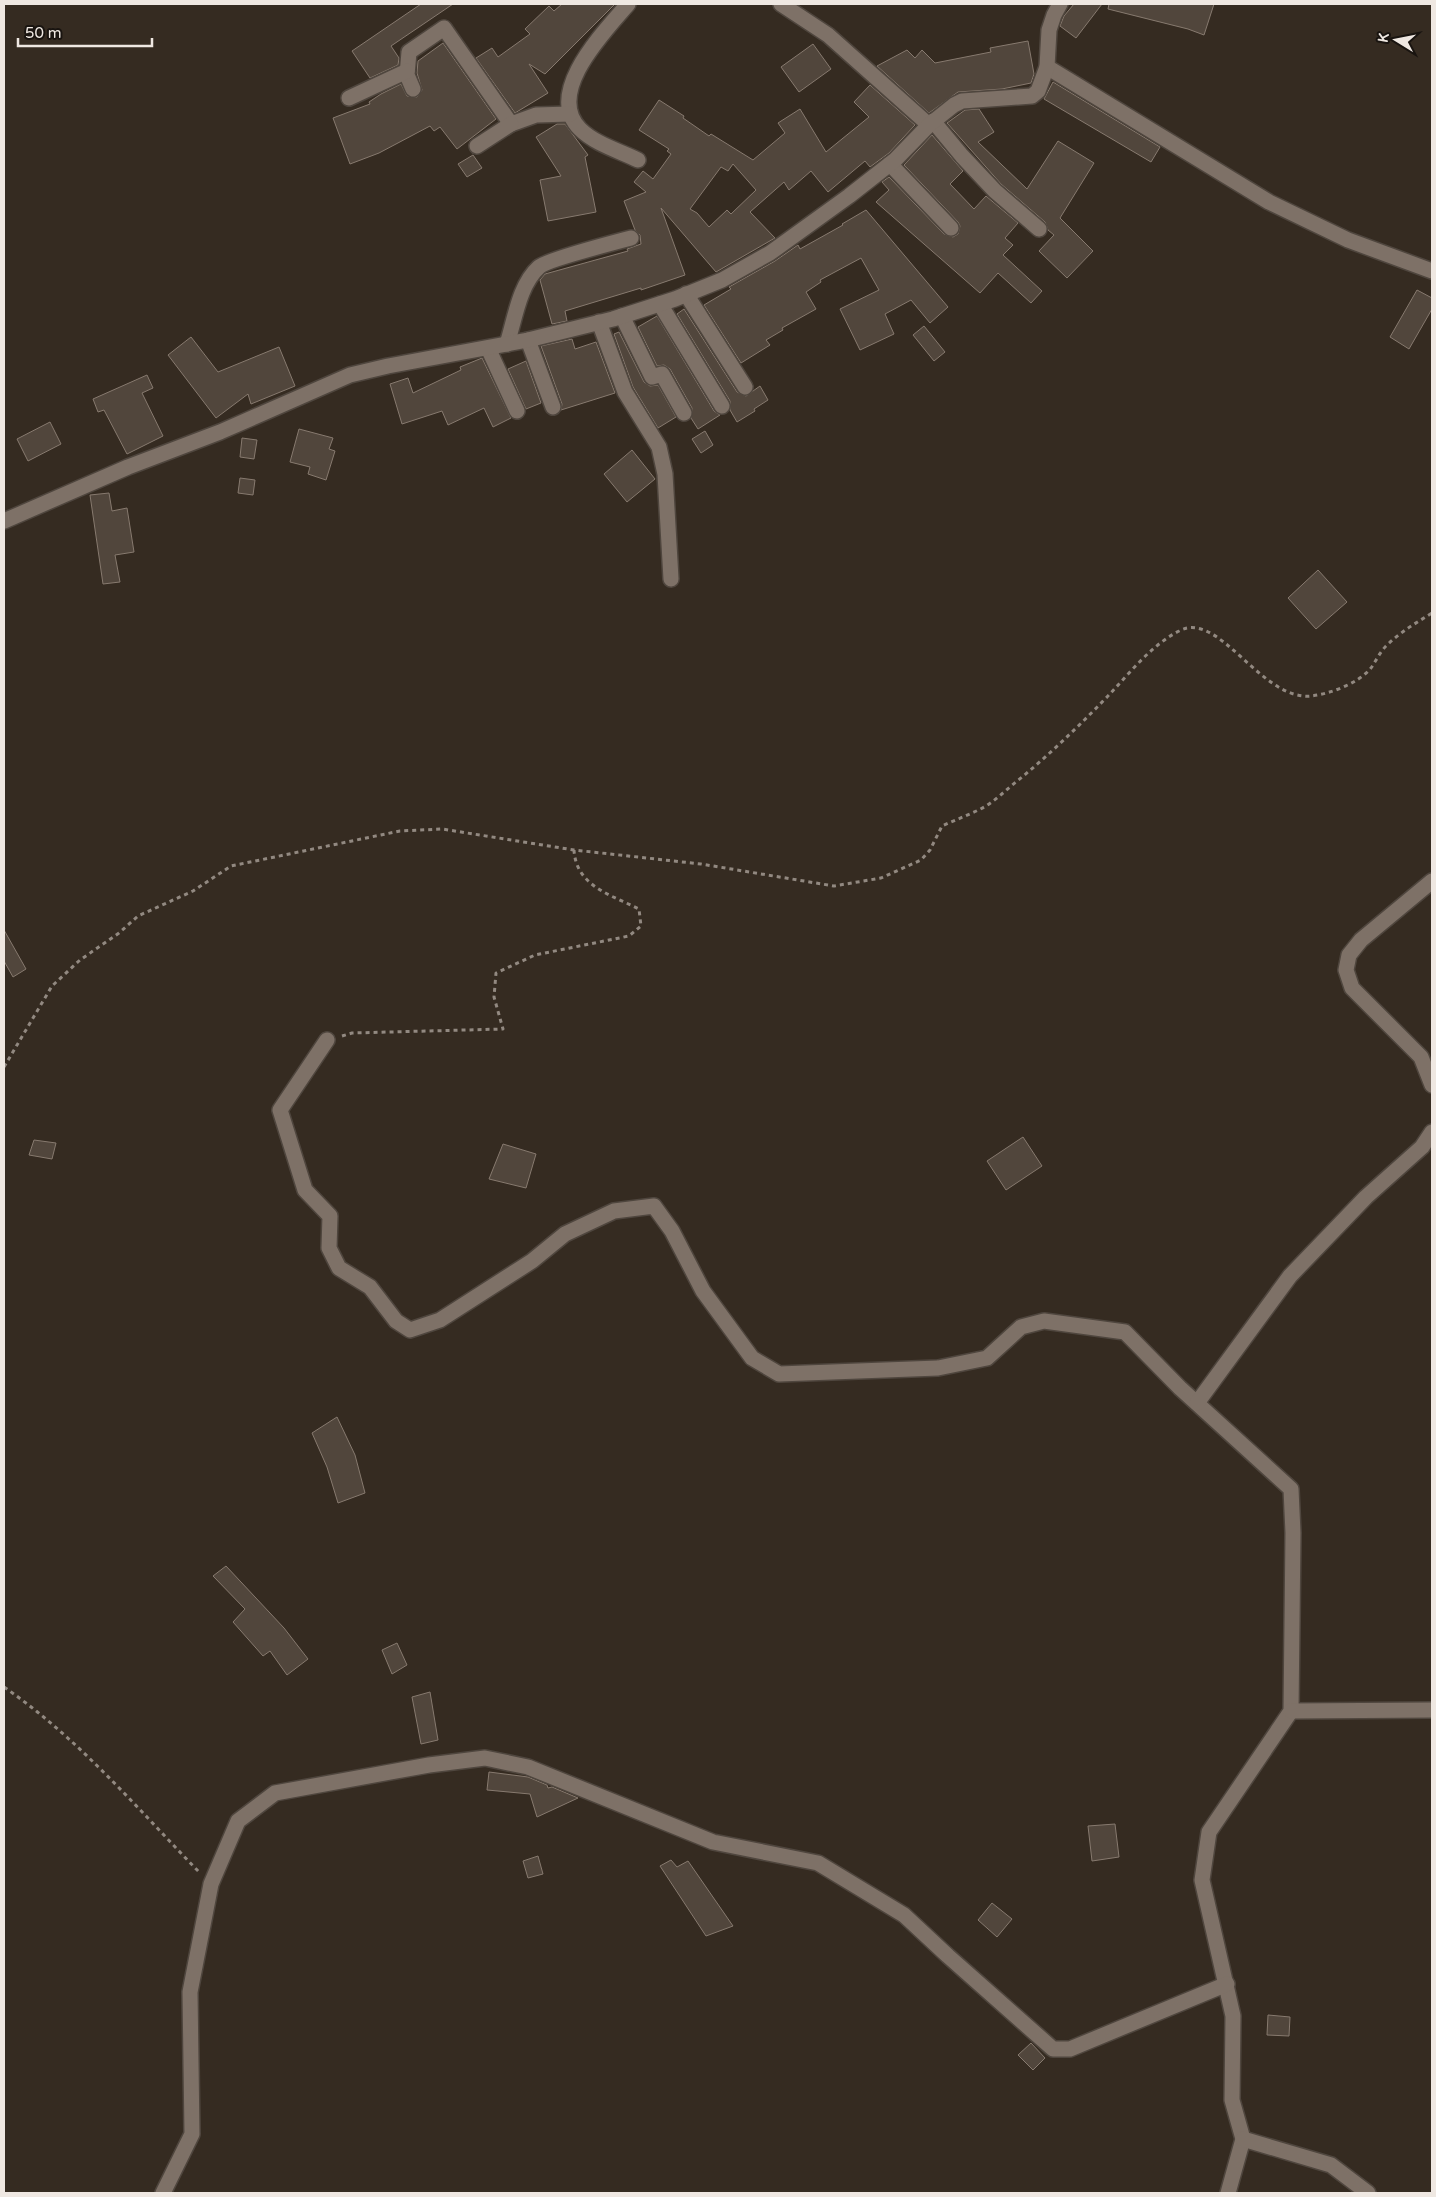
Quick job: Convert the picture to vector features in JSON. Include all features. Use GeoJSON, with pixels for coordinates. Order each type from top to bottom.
{"type":"FeatureCollection","features":[{"type":"Feature","properties":{"kind":"street"},"geometry":{"type":"LineString","coordinates":[[628,4],[605,31],[570,85],[570,114],[580,129],[589,136],[638,160]]}},
{"type":"Feature","properties":{"kind":"street"},"geometry":{"type":"LineString","coordinates":[[781,4],[828,35],[931,123],[995,191],[1039,229]]}},
{"type":"Feature","properties":{"kind":"street"},"geometry":{"type":"LineString","coordinates":[[4,521],[128,467],[220,432],[350,375],[528,340],[599,322],[660,304],[722,280],[770,253],[890,164],[931,123],[954,105],[962,101],[1032,96],[1038,91],[1047,67],[1049,30],[1060,4]]}},
{"type":"Feature","properties":{"kind":"street"},"geometry":{"type":"LineString","coordinates":[[413,89],[408,80],[407,71],[409,52],[444,28],[511,124]]}},
{"type":"Feature","properties":{"kind":"street"},"geometry":{"type":"LineString","coordinates":[[1047,67],[1269,202],[1348,240],[1432,271]]}},
{"type":"Feature","properties":{"kind":"street"},"geometry":{"type":"LineString","coordinates":[[350,98],[407,71]]}},
{"type":"Feature","properties":{"kind":"street"},"geometry":{"type":"LineString","coordinates":[[477,146],[511,124],[536,115],[570,114]]}},
{"type":"Feature","properties":{"kind":"street"},"geometry":{"type":"LineString","coordinates":[[890,164],[951,228]]}},
{"type":"Feature","properties":{"kind":"street"},"geometry":{"type":"LineString","coordinates":[[507,344],[521,295],[540,265],[631,238]]}},
{"type":"Feature","properties":{"kind":"street"},"geometry":{"type":"LineString","coordinates":[[686,294],[745,387]]}},
{"type":"Feature","properties":{"kind":"street"},"geometry":{"type":"LineString","coordinates":[[660,304],[722,406]]}},
{"type":"Feature","properties":{"kind":"street"},"geometry":{"type":"LineString","coordinates":[[622,316],[652,377],[662,374],[684,413]]}},
{"type":"Feature","properties":{"kind":"street"},"geometry":{"type":"LineString","coordinates":[[599,322],[625,392],[659,447],[665,474],[671,578]]}},
{"type":"Feature","properties":{"kind":"street"},"geometry":{"type":"LineString","coordinates":[[528,340],[553,408]]}},
{"type":"Feature","properties":{"kind":"street"},"geometry":{"type":"LineString","coordinates":[[488,348],[517,411]]}},
{"type":"Feature","properties":{"kind":"street"},"geometry":{"type":"LineString","coordinates":[[1432,881],[1361,940],[1348,955],[1346,970],[1352,988],[1422,1057],[1432,1085]]}},
{"type":"Feature","properties":{"kind":"street"},"geometry":{"type":"LineString","coordinates":[[326,1040],[280,1110],[305,1190],[330,1216],[329,1248],[339,1268],[370,1287],[396,1322],[410,1330],[440,1320],[532,1261],[565,1234],[614,1211],[654,1206],[672,1231],[703,1291],[752,1358],[779,1374],[938,1368],[987,1358],[1021,1326],[1044,1321],[1125,1332],[1197,1403],[1291,1489],[1294,1533],[1291,1711],[1209,1832],[1202,1880],[1233,2016],[1232,2100],[1243,2139],[1228,2193]]}},
{"type":"Feature","properties":{"kind":"street"},"geometry":{"type":"LineString","coordinates":[[1197,1403],[1290,1276],[1366,1197],[1422,1146],[1432,1132]]}},
{"type":"Feature","properties":{"kind":"street"},"geometry":{"type":"LineString","coordinates":[[1291,1711],[1432,1710]]}},
{"type":"Feature","properties":{"kind":"street"},"geometry":{"type":"LineString","coordinates":[[163,2193],[192,2134],[190,1992],[211,1884],[238,1821],[275,1793],[429,1765],[485,1758],[528,1767],[713,1842],[818,1863],[904,1915],[1054,2049],[1070,2049],[1227,1984]]}},
{"type":"Feature","properties":{"kind":"street"},"geometry":{"type":"LineString","coordinates":[[1243,2139],[1331,2165],[1368,2193]]}},
{"type":"Feature","properties":{"kind":"path"},"geometry":{"type":"LineString","coordinates":[[4,1067],[52,986],[80,960],[119,933],[138,916],[193,891],[231,866],[400,831],[442,829],[574,850],[701,864],[834,886],[881,878],[921,860],[930,850],[942,826],[988,805],[1026,774],[1072,733],[1149,653],[1180,630],[1194,628],[1209,632],[1270,683],[1290,695],[1310,696],[1333,690],[1356,680],[1370,669],[1384,648],[1406,629],[1432,613]]}},
{"type":"Feature","properties":{"kind":"path"},"geometry":{"type":"LineString","coordinates":[[326,1040],[352,1033],[503,1029],[494,996],[496,973],[535,955],[629,936],[641,926],[639,909],[591,886],[574,861],[574,850]]}},
{"type":"Feature","properties":{"kind":"path"},"geometry":{"type":"LineString","coordinates":[[4,1687],[30,1705],[112,1781],[211,1884]]}},
{"type":"Feature","properties":{"kind":"building"},"geometry":{"type":"Polygon","coordinates":[[[421,4],[453,4],[391,46],[399,58],[398,65],[370,78],[352,51],[421,4]]]}},
{"type":"Feature","properties":{"kind":"building"},"geometry":{"type":"Polygon","coordinates":[[[562,4],[615,4],[545,74],[529,64],[548,93],[515,113],[476,58],[492,48],[498,57],[530,34],[525,29],[549,6],[554,11],[562,4]]]}},
{"type":"Feature","properties":{"kind":"building"},"geometry":{"type":"Polygon","coordinates":[[[1074,4],[1102,4],[1076,38],[1060,26],[1064,16],[1074,4]]]}},
{"type":"Feature","properties":{"kind":"building"},"geometry":{"type":"Polygon","coordinates":[[[1109,4],[1214,4],[1204,35],[1188,29],[1108,9],[1109,4]]]}},
{"type":"Feature","properties":{"kind":"building"},"geometry":{"type":"Polygon","coordinates":[[[1028,41],[1034,74],[1031,83],[1002,89],[958,92],[929,113],[877,66],[907,50],[915,58],[922,50],[935,63],[991,52],[990,48],[1028,41]]]}},
{"type":"Feature","properties":{"kind":"building"},"geometry":{"type":"Polygon","coordinates":[[[443,43],[496,119],[457,149],[440,127],[434,131],[430,126],[379,153],[350,164],[333,118],[370,104],[369,102],[381,94],[401,84],[407,96],[417,97],[422,90],[417,73],[418,61],[443,43]]]}},
{"type":"Feature","properties":{"kind":"building"},"geometry":{"type":"Polygon","coordinates":[[[813,44],[831,69],[799,92],[781,67],[813,44]]]}},
{"type":"Feature","properties":{"kind":"building"},"geometry":{"type":"Polygon","coordinates":[[[1053,82],[1160,147],[1151,162],[1044,99],[1053,82]]]}},
{"type":"Feature","properties":{"kind":"building"},"geometry":{"type":"Polygon","coordinates":[[[870,85],[915,125],[889,153],[870,167],[865,161],[828,192],[811,171],[789,190],[784,182],[750,212],[775,238],[716,272],[661,208],[685,275],[641,290],[641,288],[565,311],[567,321],[552,324],[540,280],[545,274],[628,251],[627,249],[641,244],[640,235],[635,230],[624,201],[646,192],[634,182],[643,171],[653,179],[671,154],[667,151],[669,149],[639,130],[659,100],[684,116],[683,118],[709,136],[711,134],[753,160],[785,133],[778,123],[800,109],[826,152],[869,117],[854,102],[870,85]],[[733,164],[728,171],[721,167],[690,209],[697,213],[709,227],[727,210],[731,214],[756,190],[733,164]]]}},
{"type":"Feature","properties":{"kind":"building"},"geometry":{"type":"Polygon","coordinates":[[[979,109],[994,132],[978,142],[1027,189],[1058,141],[1094,163],[1060,218],[1093,251],[1067,278],[1039,251],[1054,235],[1048,230],[1045,222],[1001,184],[947,123],[965,110],[979,109]]]}},
{"type":"Feature","properties":{"kind":"building"},"geometry":{"type":"Polygon","coordinates":[[[557,124],[565,124],[588,155],[585,157],[596,212],[548,221],[540,180],[561,176],[536,137],[557,124]]]}},
{"type":"Feature","properties":{"kind":"building"},"geometry":{"type":"Polygon","coordinates":[[[932,135],[963,171],[950,184],[974,209],[986,196],[1018,223],[1005,238],[1013,245],[1003,255],[1042,291],[1031,303],[998,273],[980,293],[876,202],[889,190],[882,182],[889,177],[944,234],[953,237],[958,234],[960,226],[958,222],[904,165],[932,135]]]}},
{"type":"Feature","properties":{"kind":"building"},"geometry":{"type":"Polygon","coordinates":[[[473,155],[482,168],[467,177],[458,164],[473,155]]]}},
{"type":"Feature","properties":{"kind":"building"},"geometry":{"type":"Polygon","coordinates":[[[866,210],[948,307],[930,323],[911,300],[885,314],[894,334],[860,350],[840,309],[879,290],[861,258],[820,280],[821,282],[806,292],[816,309],[782,328],[783,330],[766,340],[770,345],[741,363],[704,305],[731,289],[729,287],[775,261],[798,245],[800,249],[866,210]]]}},
{"type":"Feature","properties":{"kind":"building"},"geometry":{"type":"Polygon","coordinates":[[[1417,290],[1432,298],[1432,309],[1409,349],[1390,337],[1417,290]]]}},
{"type":"Feature","properties":{"kind":"building"},"geometry":{"type":"Polygon","coordinates":[[[684,309],[737,392],[746,396],[760,386],[768,400],[737,422],[730,410],[730,401],[677,314],[684,309]]]}},
{"type":"Feature","properties":{"kind":"building"},"geometry":{"type":"Polygon","coordinates":[[[657,316],[714,411],[720,415],[698,429],[691,418],[692,408],[670,369],[664,365],[657,366],[638,327],[657,316]]]}},
{"type":"Feature","properties":{"kind":"building"},"geometry":{"type":"Polygon","coordinates":[[[924,326],[945,352],[934,361],[913,335],[924,326]]]}},
{"type":"Feature","properties":{"kind":"building"},"geometry":{"type":"Polygon","coordinates":[[[619,332],[644,382],[650,386],[658,385],[676,417],[658,428],[633,387],[614,334],[619,332]]]}},
{"type":"Feature","properties":{"kind":"building"},"geometry":{"type":"Polygon","coordinates":[[[191,337],[218,372],[279,347],[295,386],[251,404],[248,394],[216,418],[168,355],[191,337]]]}},
{"type":"Feature","properties":{"kind":"building"},"geometry":{"type":"Polygon","coordinates":[[[572,339],[575,349],[596,342],[615,393],[561,410],[562,404],[541,346],[572,339]]]}},
{"type":"Feature","properties":{"kind":"building"},"geometry":{"type":"Polygon","coordinates":[[[482,358],[511,418],[493,427],[484,408],[448,425],[442,411],[402,424],[390,384],[408,378],[413,393],[461,370],[460,367],[482,358]]]}},
{"type":"Feature","properties":{"kind":"building"},"geometry":{"type":"Polygon","coordinates":[[[526,361],[541,403],[526,409],[508,369],[526,361]]]}},
{"type":"Feature","properties":{"kind":"building"},"geometry":{"type":"Polygon","coordinates":[[[147,375],[153,388],[142,393],[163,436],[127,454],[104,410],[98,412],[93,399],[147,375]]]}},
{"type":"Feature","properties":{"kind":"building"},"geometry":{"type":"Polygon","coordinates":[[[50,422],[61,444],[28,461],[17,439],[50,422]]]}},
{"type":"Feature","properties":{"kind":"building"},"geometry":{"type":"Polygon","coordinates":[[[299,429],[333,438],[329,449],[335,451],[326,480],[308,474],[310,467],[290,462],[299,429]]]}},
{"type":"Feature","properties":{"kind":"building"},"geometry":{"type":"Polygon","coordinates":[[[705,431],[713,445],[701,453],[692,439],[705,431]]]}},
{"type":"Feature","properties":{"kind":"building"},"geometry":{"type":"Polygon","coordinates":[[[242,438],[257,440],[254,459],[240,457],[242,438]]]}},
{"type":"Feature","properties":{"kind":"building"},"geometry":{"type":"Polygon","coordinates":[[[632,450],[655,479],[627,502],[604,474],[632,450]]]}},
{"type":"Feature","properties":{"kind":"building"},"geometry":{"type":"Polygon","coordinates":[[[240,478],[255,480],[253,495],[238,493],[240,478]]]}},
{"type":"Feature","properties":{"kind":"building"},"geometry":{"type":"Polygon","coordinates":[[[109,493],[112,511],[127,508],[134,552],[115,555],[120,582],[103,584],[90,495],[109,493]]]}},
{"type":"Feature","properties":{"kind":"building"},"geometry":{"type":"Polygon","coordinates":[[[1318,570],[1347,602],[1316,629],[1288,598],[1318,570]]]}},
{"type":"Feature","properties":{"kind":"building"},"geometry":{"type":"Polygon","coordinates":[[[4,930],[26,969],[13,977],[4,961],[4,930]]]}},
{"type":"Feature","properties":{"kind":"building"},"geometry":{"type":"Polygon","coordinates":[[[1023,1137],[1042,1166],[1006,1190],[987,1161],[1023,1137]]]}},
{"type":"Feature","properties":{"kind":"building"},"geometry":{"type":"Polygon","coordinates":[[[34,1140],[56,1143],[52,1159],[29,1155],[34,1140]]]}},
{"type":"Feature","properties":{"kind":"building"},"geometry":{"type":"Polygon","coordinates":[[[503,1144],[536,1154],[526,1188],[489,1179],[503,1144]]]}},
{"type":"Feature","properties":{"kind":"building"},"geometry":{"type":"Polygon","coordinates":[[[337,1417],[355,1455],[365,1493],[338,1503],[327,1467],[312,1433],[337,1417]]]}},
{"type":"Feature","properties":{"kind":"building"},"geometry":{"type":"Polygon","coordinates":[[[226,1566],[284,1628],[308,1659],[287,1675],[270,1651],[263,1656],[233,1622],[245,1609],[213,1576],[226,1566]]]}},
{"type":"Feature","properties":{"kind":"building"},"geometry":{"type":"Polygon","coordinates":[[[397,1643],[407,1665],[392,1674],[382,1650],[397,1643]]]}},
{"type":"Feature","properties":{"kind":"building"},"geometry":{"type":"Polygon","coordinates":[[[430,1692],[438,1740],[421,1744],[412,1697],[430,1692]]]}},
{"type":"Feature","properties":{"kind":"building"},"geometry":{"type":"Polygon","coordinates":[[[489,1772],[528,1777],[547,1785],[548,1788],[552,1787],[578,1798],[537,1817],[530,1794],[487,1790],[489,1772]]]}},
{"type":"Feature","properties":{"kind":"building"},"geometry":{"type":"Polygon","coordinates":[[[1115,1824],[1119,1857],[1092,1861],[1088,1826],[1115,1824]]]}},
{"type":"Feature","properties":{"kind":"building"},"geometry":{"type":"Polygon","coordinates":[[[538,1856],[543,1874],[528,1878],[523,1861],[538,1856]]]}},
{"type":"Feature","properties":{"kind":"building"},"geometry":{"type":"Polygon","coordinates":[[[671,1860],[677,1867],[688,1861],[733,1926],[706,1936],[660,1866],[671,1860]]]}},
{"type":"Feature","properties":{"kind":"building"},"geometry":{"type":"Polygon","coordinates":[[[992,1903],[1012,1919],[997,1937],[978,1920],[992,1903]]]}},
{"type":"Feature","properties":{"kind":"building"},"geometry":{"type":"Polygon","coordinates":[[[1268,2015],[1290,2017],[1289,2036],[1267,2035],[1268,2015]]]}},
{"type":"Feature","properties":{"kind":"building"},"geometry":{"type":"Polygon","coordinates":[[[1031,2043],[1045,2058],[1033,2070],[1018,2055],[1031,2043]]]}}]}
